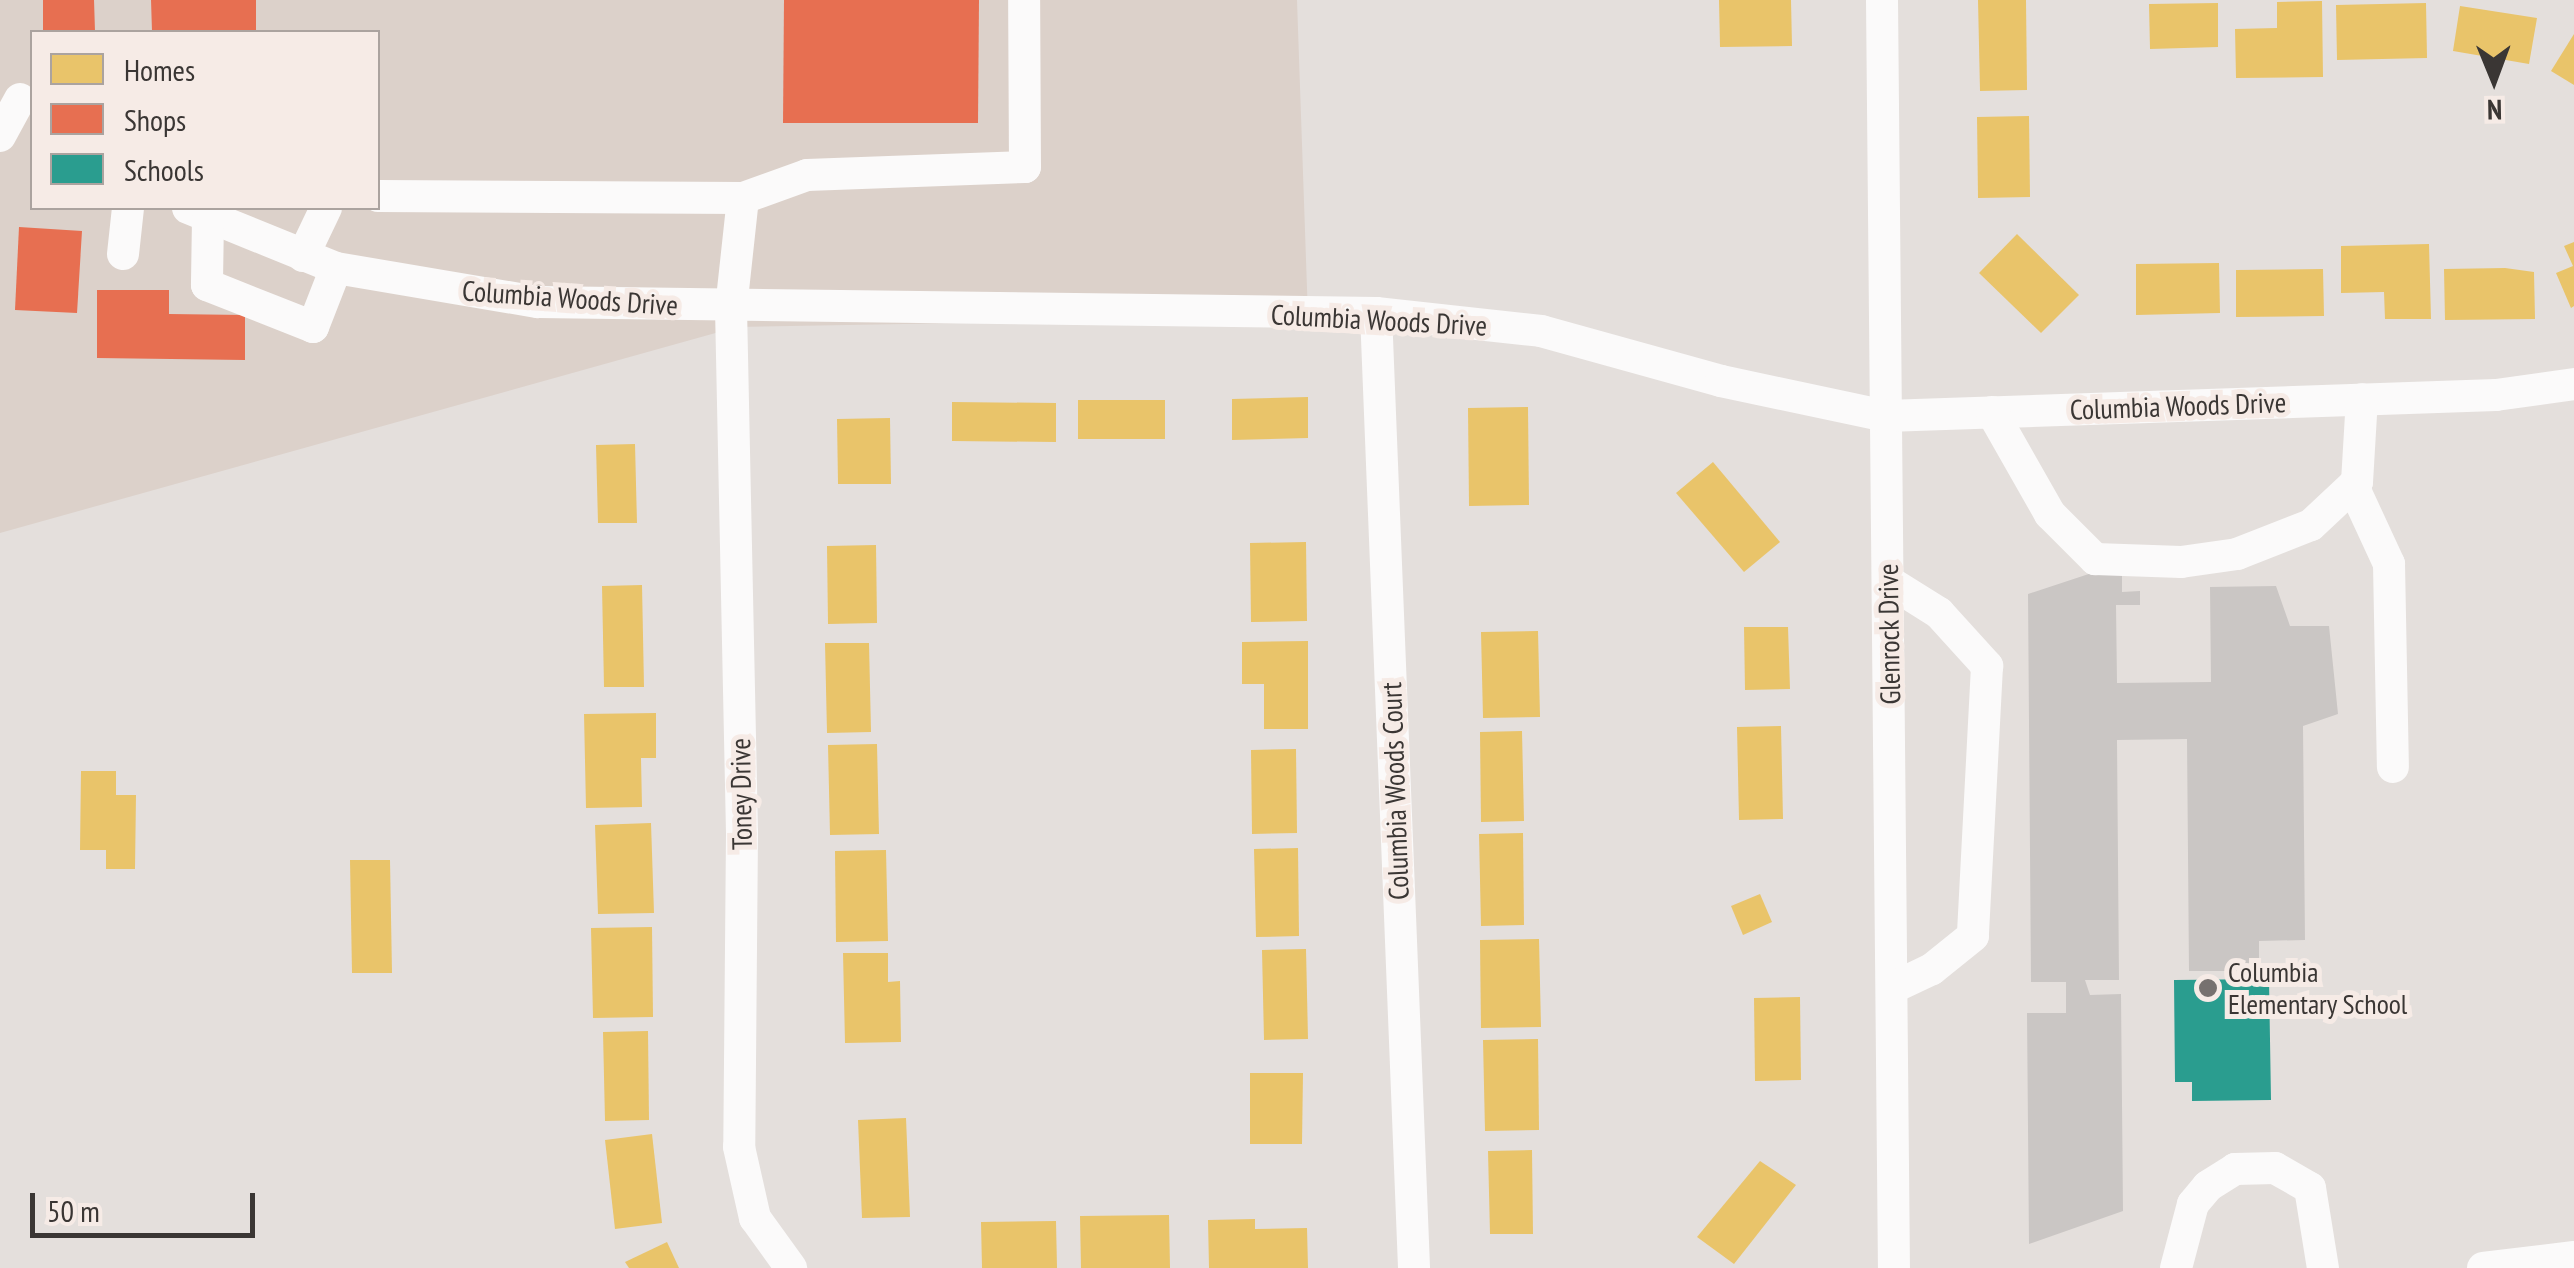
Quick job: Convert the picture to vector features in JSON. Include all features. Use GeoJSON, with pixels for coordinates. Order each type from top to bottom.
{"type":"FeatureCollection","features":[{"type":"Feature","properties":{"kind":"street"},"geometry":{"type":"LineString","coordinates":[[380,196],[743,198],[807,175],[1025,167],[1024,0]]}},
{"type":"Feature","properties":{"kind":"street","name":"Glenrock Drive"},"geometry":{"type":"LineString","coordinates":[[1882,0],[1894,1268]]}},
{"type":"Feature","properties":{"kind":"street"},"geometry":{"type":"LineString","coordinates":[[0,136],[18,97]]}},
{"type":"Feature","properties":{"kind":"street","name":"Toney Drive"},"geometry":{"type":"LineString","coordinates":[[743,198],[730,308],[742,832],[739,1147],[755,1218],[791,1268]]}},
{"type":"Feature","properties":{"kind":"street"},"geometry":{"type":"LineString","coordinates":[[123,254],[128,210]]}},
{"type":"Feature","properties":{"kind":"street"},"geometry":{"type":"LineString","coordinates":[[302,256],[325,210]]}},
{"type":"Feature","properties":{"kind":"street"},"geometry":{"type":"LineString","coordinates":[[198,213],[207,285],[313,328],[336,268]]}},
{"type":"Feature","properties":{"kind":"street","name":"Columbia Woods Drive"},"geometry":{"type":"LineString","coordinates":[[198,213],[336,268],[538,302],[730,308],[1376,314],[1541,331],[1722,382],[1886,416],[2496,395],[2574,384]]}},
{"type":"Feature","properties":{"kind":"street","name":"Columbia Woods Court"},"geometry":{"type":"LineString","coordinates":[[1376,314],[1414,1268]]}},
{"type":"Feature","properties":{"kind":"street"},"geometry":{"type":"LineString","coordinates":[[2362,399],[2353,486],[2389,564],[2393,767]]}},
{"type":"Feature","properties":{"kind":"street"},"geometry":{"type":"LineString","coordinates":[[1992,412],[2050,514],[2095,559],[2181,562],[2237,554],[2311,525],[2353,486]]}},
{"type":"Feature","properties":{"kind":"street"},"geometry":{"type":"LineString","coordinates":[[1888,581],[1939,613],[1986,666],[1973,936],[1932,969],[1892,988]]}},
{"type":"Feature","properties":{"kind":"street"},"geometry":{"type":"LineString","coordinates":[[2176,1268],[2193,1204],[2208,1186],[2235,1169],[2275,1168],[2310,1188],[2322,1268]]}},
{"type":"Feature","properties":{"kind":"street"},"geometry":{"type":"LineString","coordinates":[[2483,1268],[2574,1256]]}},
{"type":"Feature","properties":{"kind":"shaded area"},"geometry":{"type":"Polygon","coordinates":[[[0,0],[1297,0],[1308,317],[737,327],[0,533],[0,0]]]}},
{"type":"Feature","properties":{"kind":"building: Homes"},"geometry":{"type":"Polygon","coordinates":[[[1719,0],[1791,0],[1792,46],[1720,47],[1719,0]]]}},
{"type":"Feature","properties":{"kind":"building: Homes"},"geometry":{"type":"Polygon","coordinates":[[[1978,0],[2026,0],[2027,90],[1980,91],[1978,0]]]}},
{"type":"Feature","properties":{"kind":"building: Homes"},"geometry":{"type":"Polygon","coordinates":[[[2322,1],[2323,77],[2236,78],[2235,29],[2277,28],[2277,2],[2322,1]]]}},
{"type":"Feature","properties":{"kind":"building: Homes"},"geometry":{"type":"Polygon","coordinates":[[[2218,3],[2218,47],[2150,49],[2149,4],[2218,3]]]}},
{"type":"Feature","properties":{"kind":"building: Homes"},"geometry":{"type":"Polygon","coordinates":[[[2426,3],[2427,58],[2337,60],[2336,5],[2426,3]]]}},
{"type":"Feature","properties":{"kind":"building: Homes"},"geometry":{"type":"Polygon","coordinates":[[[2460,6],[2537,18],[2529,64],[2453,51],[2460,6]]]}},
{"type":"Feature","properties":{"kind":"building: Homes"},"geometry":{"type":"Polygon","coordinates":[[[2574,34],[2574,85],[2551,71],[2574,34]]]}},
{"type":"Feature","properties":{"kind":"building: Homes"},"geometry":{"type":"Polygon","coordinates":[[[2029,116],[2030,197],[1978,198],[1977,117],[2029,116]]]}},
{"type":"Feature","properties":{"kind":"building: Homes"},"geometry":{"type":"Polygon","coordinates":[[[2017,234],[2079,295],[2041,333],[1979,273],[2017,234]]]}},
{"type":"Feature","properties":{"kind":"building: Homes"},"geometry":{"type":"Polygon","coordinates":[[[2574,242],[2574,306],[2571,308],[2556,273],[2573,266],[2564,246],[2574,242]]]}},
{"type":"Feature","properties":{"kind":"building: Homes"},"geometry":{"type":"Polygon","coordinates":[[[2429,244],[2431,319],[2385,319],[2384,292],[2341,293],[2341,246],[2429,244]]]}},
{"type":"Feature","properties":{"kind":"building: Homes"},"geometry":{"type":"Polygon","coordinates":[[[2219,263],[2220,313],[2136,315],[2136,264],[2219,263]]]}},
{"type":"Feature","properties":{"kind":"building: Homes"},"geometry":{"type":"Polygon","coordinates":[[[2505,268],[2534,272],[2535,319],[2445,320],[2444,269],[2505,268]]]}},
{"type":"Feature","properties":{"kind":"building: Homes"},"geometry":{"type":"Polygon","coordinates":[[[2323,269],[2324,316],[2236,317],[2236,270],[2323,269]]]}},
{"type":"Feature","properties":{"kind":"building: Homes"},"geometry":{"type":"Polygon","coordinates":[[[1308,397],[1308,438],[1232,440],[1232,399],[1308,397]]]}},
{"type":"Feature","properties":{"kind":"building: Homes"},"geometry":{"type":"Polygon","coordinates":[[[1078,400],[1165,400],[1165,439],[1078,439],[1078,400]]]}},
{"type":"Feature","properties":{"kind":"building: Homes"},"geometry":{"type":"Polygon","coordinates":[[[952,402],[1056,403],[1056,442],[952,441],[952,402]]]}},
{"type":"Feature","properties":{"kind":"building: Homes"},"geometry":{"type":"Polygon","coordinates":[[[1528,407],[1529,505],[1469,506],[1468,408],[1528,407]]]}},
{"type":"Feature","properties":{"kind":"building: Homes"},"geometry":{"type":"Polygon","coordinates":[[[890,418],[891,484],[838,484],[837,419],[890,418]]]}},
{"type":"Feature","properties":{"kind":"building: Homes"},"geometry":{"type":"Polygon","coordinates":[[[635,444],[637,523],[598,523],[596,445],[635,444]]]}},
{"type":"Feature","properties":{"kind":"building: Homes"},"geometry":{"type":"Polygon","coordinates":[[[1713,462],[1780,542],[1744,572],[1676,493],[1713,462]]]}},
{"type":"Feature","properties":{"kind":"building: Homes"},"geometry":{"type":"Polygon","coordinates":[[[1306,542],[1307,621],[1251,622],[1250,543],[1306,542]]]}},
{"type":"Feature","properties":{"kind":"building: Homes"},"geometry":{"type":"Polygon","coordinates":[[[876,545],[877,623],[828,624],[827,546],[876,545]]]}},
{"type":"Feature","properties":{"kind":"building: Homes"},"geometry":{"type":"Polygon","coordinates":[[[642,585],[644,687],[604,687],[602,586],[642,585]]]}},
{"type":"Feature","properties":{"kind":"building: Homes"},"geometry":{"type":"Polygon","coordinates":[[[1744,627],[1788,627],[1790,689],[1745,690],[1744,627]]]}},
{"type":"Feature","properties":{"kind":"building: Homes"},"geometry":{"type":"Polygon","coordinates":[[[1538,631],[1540,717],[1483,718],[1481,632],[1538,631]]]}},
{"type":"Feature","properties":{"kind":"building: Homes"},"geometry":{"type":"Polygon","coordinates":[[[1308,641],[1308,729],[1264,729],[1264,684],[1242,684],[1242,642],[1308,641]]]}},
{"type":"Feature","properties":{"kind":"building: Homes"},"geometry":{"type":"Polygon","coordinates":[[[825,643],[869,643],[871,732],[827,733],[825,643]]]}},
{"type":"Feature","properties":{"kind":"building: Homes"},"geometry":{"type":"Polygon","coordinates":[[[656,713],[656,758],[641,758],[642,807],[586,808],[584,714],[656,713]]]}},
{"type":"Feature","properties":{"kind":"building: Homes"},"geometry":{"type":"Polygon","coordinates":[[[1781,726],[1783,819],[1739,820],[1737,727],[1781,726]]]}},
{"type":"Feature","properties":{"kind":"building: Homes"},"geometry":{"type":"Polygon","coordinates":[[[1522,731],[1524,821],[1481,822],[1480,732],[1522,731]]]}},
{"type":"Feature","properties":{"kind":"building: Homes"},"geometry":{"type":"Polygon","coordinates":[[[877,744],[879,834],[830,835],[828,745],[877,744]]]}},
{"type":"Feature","properties":{"kind":"building: Homes"},"geometry":{"type":"Polygon","coordinates":[[[1296,749],[1297,833],[1252,834],[1251,750],[1296,749]]]}},
{"type":"Feature","properties":{"kind":"building: Homes"},"geometry":{"type":"Polygon","coordinates":[[[81,771],[116,771],[116,795],[136,795],[135,869],[106,869],[106,850],[80,850],[81,771]]]}},
{"type":"Feature","properties":{"kind":"building: Homes"},"geometry":{"type":"Polygon","coordinates":[[[651,823],[654,913],[598,914],[595,825],[651,823]]]}},
{"type":"Feature","properties":{"kind":"building: Homes"},"geometry":{"type":"Polygon","coordinates":[[[1523,833],[1524,925],[1481,926],[1479,834],[1523,833]]]}},
{"type":"Feature","properties":{"kind":"building: Homes"},"geometry":{"type":"Polygon","coordinates":[[[1298,848],[1299,936],[1256,937],[1254,849],[1298,848]]]}},
{"type":"Feature","properties":{"kind":"building: Homes"},"geometry":{"type":"Polygon","coordinates":[[[886,850],[888,941],[836,942],[835,851],[886,850]]]}},
{"type":"Feature","properties":{"kind":"building: Homes"},"geometry":{"type":"Polygon","coordinates":[[[350,860],[390,860],[392,973],[352,973],[350,860]]]}},
{"type":"Feature","properties":{"kind":"building: Homes"},"geometry":{"type":"Polygon","coordinates":[[[1760,894],[1772,922],[1743,935],[1731,906],[1760,894]]]}},
{"type":"Feature","properties":{"kind":"building: Homes"},"geometry":{"type":"Polygon","coordinates":[[[652,927],[653,1017],[593,1018],[591,928],[652,927]]]}},
{"type":"Feature","properties":{"kind":"building: Homes"},"geometry":{"type":"Polygon","coordinates":[[[1539,939],[1541,1027],[1481,1028],[1480,940],[1539,939]]]}},
{"type":"Feature","properties":{"kind":"building: Homes"},"geometry":{"type":"Polygon","coordinates":[[[1306,949],[1308,1039],[1264,1040],[1262,950],[1306,949]]]}},
{"type":"Feature","properties":{"kind":"building: Homes"},"geometry":{"type":"Polygon","coordinates":[[[843,953],[888,953],[888,982],[900,981],[901,1042],[845,1043],[843,953]]]}},
{"type":"Feature","properties":{"kind":"building: Homes"},"geometry":{"type":"Polygon","coordinates":[[[1800,997],[1801,1080],[1755,1081],[1754,998],[1800,997]]]}},
{"type":"Feature","properties":{"kind":"building: Homes"},"geometry":{"type":"Polygon","coordinates":[[[648,1031],[649,1120],[605,1121],[603,1032],[648,1031]]]}},
{"type":"Feature","properties":{"kind":"building: Homes"},"geometry":{"type":"Polygon","coordinates":[[[1538,1039],[1539,1130],[1485,1131],[1483,1040],[1538,1039]]]}},
{"type":"Feature","properties":{"kind":"building: Homes"},"geometry":{"type":"Polygon","coordinates":[[[1250,1073],[1303,1073],[1302,1144],[1250,1144],[1250,1073]]]}},
{"type":"Feature","properties":{"kind":"building: Homes"},"geometry":{"type":"Polygon","coordinates":[[[906,1118],[910,1217],[862,1218],[858,1120],[906,1118]]]}},
{"type":"Feature","properties":{"kind":"building: Homes"},"geometry":{"type":"Polygon","coordinates":[[[652,1134],[662,1223],[615,1229],[605,1140],[652,1134]]]}},
{"type":"Feature","properties":{"kind":"building: Homes"},"geometry":{"type":"Polygon","coordinates":[[[1532,1150],[1533,1234],[1490,1234],[1488,1151],[1532,1150]]]}},
{"type":"Feature","properties":{"kind":"building: Homes"},"geometry":{"type":"Polygon","coordinates":[[[1760,1161],[1796,1185],[1734,1264],[1697,1237],[1760,1161]]]}},
{"type":"Feature","properties":{"kind":"building: Homes"},"geometry":{"type":"Polygon","coordinates":[[[1169,1215],[1170,1268],[1081,1268],[1080,1216],[1169,1215]]]}},
{"type":"Feature","properties":{"kind":"building: Homes"},"geometry":{"type":"Polygon","coordinates":[[[1255,1219],[1255,1229],[1307,1228],[1308,1268],[1209,1268],[1208,1220],[1255,1219]]]}},
{"type":"Feature","properties":{"kind":"building: Homes"},"geometry":{"type":"Polygon","coordinates":[[[1056,1221],[1057,1268],[982,1268],[981,1222],[1056,1221]]]}},
{"type":"Feature","properties":{"kind":"building: Homes"},"geometry":{"type":"Polygon","coordinates":[[[667,1242],[679,1268],[629,1268],[625,1262],[667,1242]]]}},
{"type":"Feature","properties":{"kind":"building: Shops"},"geometry":{"type":"Polygon","coordinates":[[[43,0],[94,0],[95,30],[43,30],[43,0]]]}},
{"type":"Feature","properties":{"kind":"building: Shops"},"geometry":{"type":"Polygon","coordinates":[[[151,0],[256,0],[256,30],[152,30],[151,0]]]}},
{"type":"Feature","properties":{"kind":"building: Shops"},"geometry":{"type":"Polygon","coordinates":[[[784,0],[979,0],[978,123],[783,123],[784,0]]]}},
{"type":"Feature","properties":{"kind":"building: Shops"},"geometry":{"type":"Polygon","coordinates":[[[19,227],[82,231],[77,313],[15,310],[19,227]]]}},
{"type":"Feature","properties":{"kind":"building: Shops"},"geometry":{"type":"Polygon","coordinates":[[[97,290],[169,290],[169,314],[245,315],[245,360],[97,358],[97,290]]]}},
{"type":"Feature","properties":{"kind":"building: Schools"},"geometry":{"type":"Polygon","coordinates":[[[2269,979],[2271,1100],[2192,1101],[2192,1082],[2175,1082],[2174,980],[2269,979]]]}},
{"type":"Feature","properties":{"kind":"building: Other"},"geometry":{"type":"Polygon","coordinates":[[[2122,563],[2122,592],[2140,591],[2140,605],[2116,605],[2117,683],[2211,682],[2210,587],[2276,586],[2290,626],[2329,626],[2338,714],[2303,726],[2305,940],[2259,941],[2259,971],[2189,971],[2187,739],[2117,740],[2119,980],[2085,980],[2090,995],[2121,994],[2123,1211],[2029,1244],[2027,1013],[2066,1013],[2066,982],[2031,982],[2028,594],[2122,563]]]}},
{"type":"Feature","properties":{"kind":"place","name":"Columbia Elementary School"},"geometry":{"type":"Point","coordinates":[2208,988]}}]}
